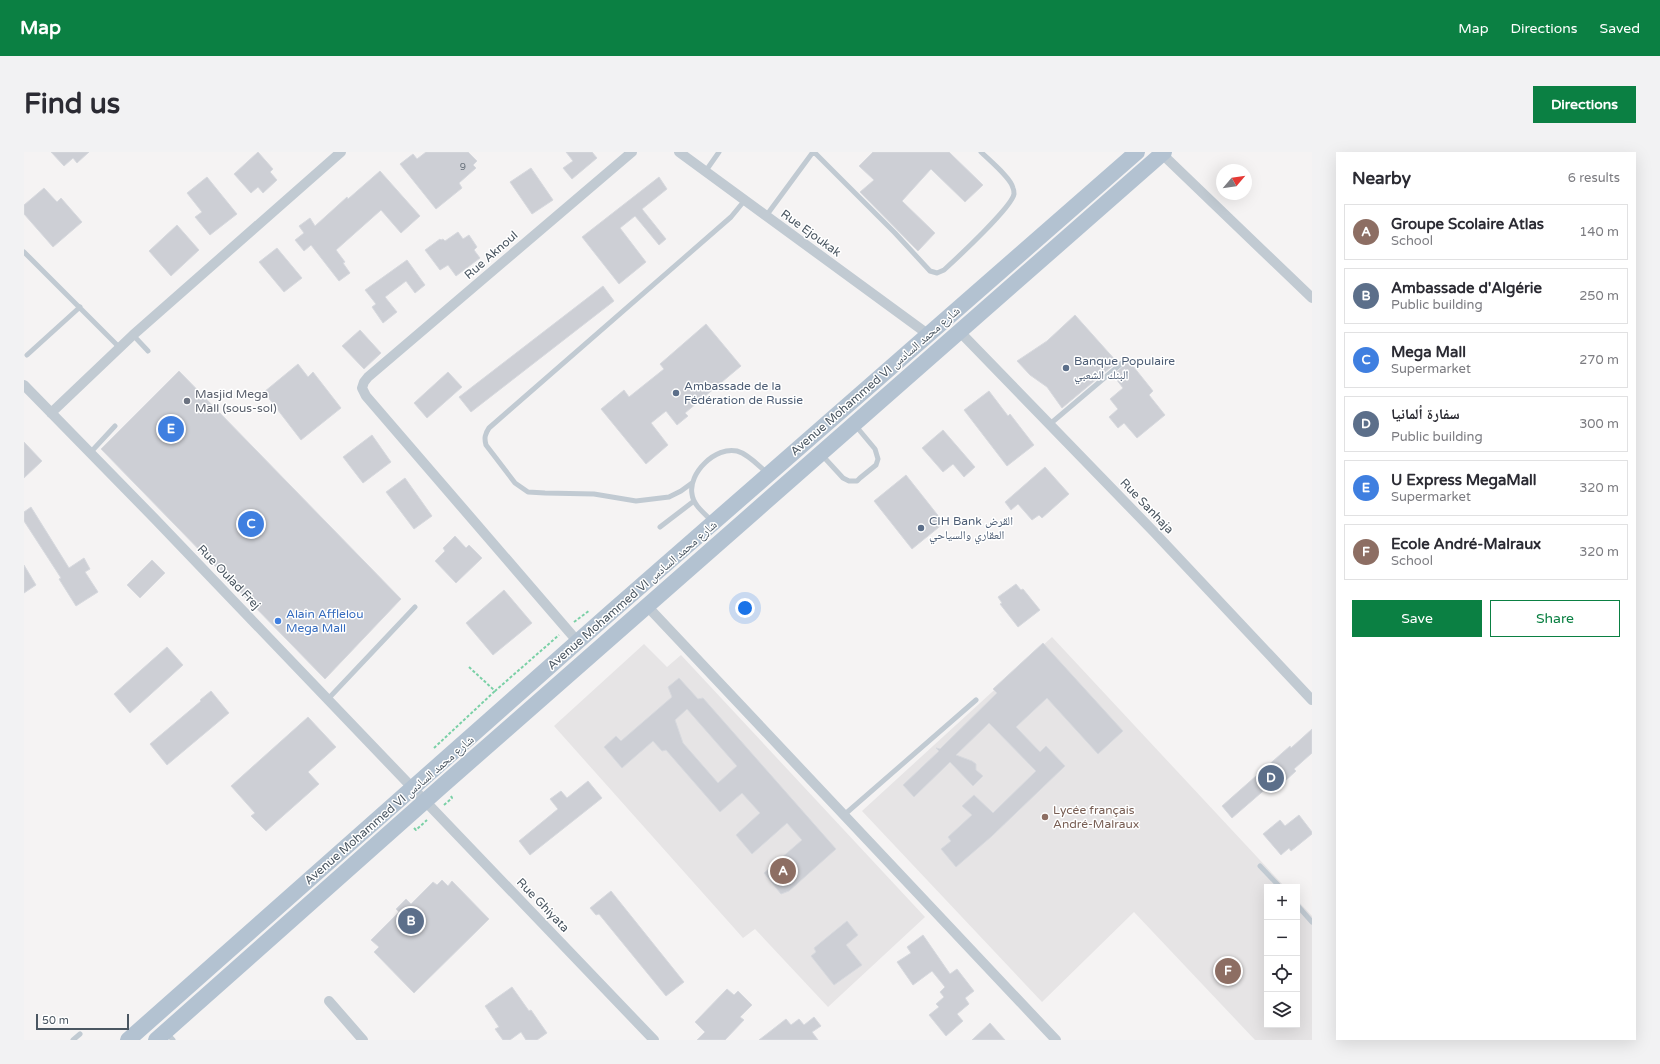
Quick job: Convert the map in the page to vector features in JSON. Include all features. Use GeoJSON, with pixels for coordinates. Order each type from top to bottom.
{"type":"FeatureCollection","features":[{"type":"Feature","properties":{"kind":"main road","name":"Avenue Mohammed VI شارع محمد السادس"},"geometry":{"type":"LineString","coordinates":[[128,1040],[578,642],[1137,152]]}},
{"type":"Feature","properties":{"kind":"main road","name":"Avenue Mohammed VI شارع محمد السادس"},"geometry":{"type":"LineString","coordinates":[[165,1037],[426,801],[1163,153]]}},
{"type":"Feature","properties":{"kind":"street"},"geometry":{"type":"LineString","coordinates":[[51,413],[132,335],[341,152]]}},
{"type":"Feature","properties":{"kind":"street","name":"Rue Aknoul"},"geometry":{"type":"LineString","coordinates":[[566,628],[363,392],[362,385],[368,377],[632,152]]}},
{"type":"Feature","properties":{"kind":"street","name":"Rue Ejoukak"},"geometry":{"type":"LineString","coordinates":[[679,152],[929,335]]}},
{"type":"Feature","properties":{"kind":"street"},"geometry":{"type":"LineString","coordinates":[[1163,153],[1312,298]]}},
{"type":"Feature","properties":{"kind":"street","name":"Rue Sanhaja"},"geometry":{"type":"LineString","coordinates":[[960,332],[1050,424],[1312,700]]}},
{"type":"Feature","properties":{"kind":"street","name":"Rue Oulad Frej"},"geometry":{"type":"LineString","coordinates":[[24,385],[413,788]]}},
{"type":"Feature","properties":{"kind":"street"},"geometry":{"type":"LineString","coordinates":[[647,606],[1056,1040]]}},
{"type":"Feature","properties":{"kind":"street"},"geometry":{"type":"LineString","coordinates":[[566,628],[578,642]]}},
{"type":"Feature","properties":{"kind":"street","name":"Rue Ghiyata"},"geometry":{"type":"LineString","coordinates":[[413,788],[654,1040]]}},
{"type":"Feature","properties":{"kind":"street"},"geometry":{"type":"LineString","coordinates":[[329,1001],[363,1040]]}},
{"type":"Feature","properties":{"kind":"lane"},"geometry":{"type":"LineString","coordinates":[[705,172],[719,152]]}},
{"type":"Feature","properties":{"kind":"lane"},"geometry":{"type":"LineString","coordinates":[[766,216],[813,152],[895,233],[930,271],[937,273],[944,270],[990,225],[1009,204],[1014,195],[1013,187],[1009,180],[981,152]]}},
{"type":"Feature","properties":{"kind":"lane"},"geometry":{"type":"LineString","coordinates":[[745,200],[731,217],[490,428],[484,438],[486,445],[514,484],[528,492],[594,494],[636,500],[669,497],[692,483],[700,469],[707,461],[717,453],[727,450],[737,451],[752,459],[769,474]]}},
{"type":"Feature","properties":{"kind":"lane"},"geometry":{"type":"LineString","coordinates":[[24,252],[120,348]]}},
{"type":"Feature","properties":{"kind":"lane"},"geometry":{"type":"LineString","coordinates":[[27,355],[80,307]]}},
{"type":"Feature","properties":{"kind":"lane"},"geometry":{"type":"LineString","coordinates":[[132,335],[148,351]]}},
{"type":"Feature","properties":{"kind":"lane"},"geometry":{"type":"LineString","coordinates":[[1050,424],[1122,363]]}},
{"type":"Feature","properties":{"kind":"lane"},"geometry":{"type":"LineString","coordinates":[[821,454],[843,478],[850,482],[857,480],[873,467],[878,459],[877,452],[854,424]]}},
{"type":"Feature","properties":{"kind":"lane"},"geometry":{"type":"LineString","coordinates":[[90,452],[115,426]]}},
{"type":"Feature","properties":{"kind":"lane"},"geometry":{"type":"LineString","coordinates":[[692,483],[691,494],[694,502],[714,523]]}},
{"type":"Feature","properties":{"kind":"lane"},"geometry":{"type":"LineString","coordinates":[[660,527],[694,502]]}},
{"type":"Feature","properties":{"kind":"lane"},"geometry":{"type":"LineString","coordinates":[[328,699],[415,607]]}},
{"type":"Feature","properties":{"kind":"lane"},"geometry":{"type":"LineString","coordinates":[[844,815],[976,700]]}},
{"type":"Feature","properties":{"kind":"lane"},"geometry":{"type":"LineString","coordinates":[[1260,866],[1277,884]]}},
{"type":"Feature","properties":{"kind":"lane"},"geometry":{"type":"LineString","coordinates":[[1300,908],[1312,922]]}},
{"type":"Feature","properties":{"kind":"lane"},"geometry":{"type":"LineString","coordinates":[[73,1040],[80,1034]]}},
{"type":"Feature","properties":{"kind":"path"},"geometry":{"type":"LineString","coordinates":[[432,750],[495,691],[566,628],[595,607]]}},
{"type":"Feature","properties":{"kind":"path"},"geometry":{"type":"LineString","coordinates":[[469,667],[495,691]]}},
{"type":"Feature","properties":{"kind":"shaded area","name":"Lycée français André-Malraux"},"geometry":{"type":"Polygon","coordinates":[[[1052,637],[1282,884],[1264,884],[1264,1028],[1300,1028],[1300,903],[1312,916],[1312,1040],[1255,1040],[1134,912],[1042,1002],[862,811],[1052,637]]]}},
{"type":"Feature","properties":{"kind":"shaded area"},"geometry":{"type":"Polygon","coordinates":[[[644,644],[667,667],[681,655],[925,917],[828,1007],[755,929],[743,938],[554,726],[644,644]]]}},
{"type":"Feature","properties":{"kind":"building"},"geometry":{"type":"Polygon","coordinates":[[[51,152],[89,152],[77,163],[73,158],[64,166],[51,152]]]}},
{"type":"Feature","properties":{"kind":"building"},"geometry":{"type":"Polygon","coordinates":[[[258,152],[273,169],[270,172],[277,180],[263,193],[258,187],[251,193],[234,174],[258,152]]]}},
{"type":"Feature","properties":{"kind":"building"},"geometry":{"type":"Polygon","coordinates":[[[426,152],[468,152],[477,161],[473,165],[476,168],[459,183],[462,188],[436,209],[400,164],[413,154],[417,159],[426,152]]]}},
{"type":"Feature","properties":{"kind":"building"},"geometry":{"type":"Polygon","coordinates":[[[566,152],[592,152],[597,158],[572,179],[563,168],[573,161],[566,152]]]}},
{"type":"Feature","properties":{"kind":"building"},"geometry":{"type":"Polygon","coordinates":[[[873,152],[949,152],[983,185],[965,202],[931,169],[902,201],[935,233],[918,251],[860,192],[874,180],[859,166],[873,152]]]}},
{"type":"Feature","properties":{"kind":"building"},"geometry":{"type":"Polygon","coordinates":[[[531,168],[553,200],[532,214],[510,182],[531,168]]]}},
{"type":"Feature","properties":{"kind":"building"},"geometry":{"type":"Polygon","coordinates":[[[380,171],[420,216],[401,233],[381,210],[336,250],[345,262],[343,263],[350,273],[339,281],[311,245],[304,251],[295,240],[304,233],[299,226],[310,218],[315,226],[347,197],[348,199],[380,171]]]}},
{"type":"Feature","properties":{"kind":"building"},"geometry":{"type":"Polygon","coordinates":[[[207,177],[237,214],[210,235],[195,217],[202,212],[187,193],[207,177]]]}},
{"type":"Feature","properties":{"kind":"building"},"geometry":{"type":"Polygon","coordinates":[[[659,177],[667,189],[642,209],[666,239],[659,245],[635,216],[620,228],[646,262],[619,284],[582,237],[659,177]]]}},
{"type":"Feature","properties":{"kind":"building"},"geometry":{"type":"Polygon","coordinates":[[[44,188],[57,202],[61,198],[82,222],[53,247],[24,214],[24,205],[44,188]]]}},
{"type":"Feature","properties":{"kind":"building"},"geometry":{"type":"Polygon","coordinates":[[[177,225],[199,250],[171,276],[149,251],[177,225]]]}},
{"type":"Feature","properties":{"kind":"building"},"geometry":{"type":"Polygon","coordinates":[[[458,232],[463,239],[469,235],[477,247],[474,250],[480,258],[456,276],[448,265],[440,270],[425,250],[440,239],[445,241],[458,232]]]}},
{"type":"Feature","properties":{"kind":"building"},"geometry":{"type":"Polygon","coordinates":[[[277,248],[302,278],[284,292],[259,262],[277,248]]]}},
{"type":"Feature","properties":{"kind":"building"},"geometry":{"type":"Polygon","coordinates":[[[407,260],[425,285],[415,293],[406,281],[385,297],[397,312],[383,323],[372,307],[376,304],[365,290],[407,260]]]}},
{"type":"Feature","properties":{"kind":"building"},"geometry":{"type":"Polygon","coordinates":[[[603,286],[614,301],[471,412],[459,397],[603,286]]]}},
{"type":"Feature","properties":{"kind":"building","name":"Banque Populaire البنك الشعبي"},"geometry":{"type":"Polygon","coordinates":[[[1075,315],[1117,362],[1062,408],[1047,387],[1030,375],[1017,361],[1047,341],[1075,315]]]}},
{"type":"Feature","properties":{"kind":"building"},"geometry":{"type":"Polygon","coordinates":[[[706,324],[741,366],[685,413],[688,416],[677,425],[666,411],[651,423],[668,445],[646,464],[601,409],[624,390],[629,397],[664,369],[660,364],[706,324]]]}},
{"type":"Feature","properties":{"kind":"building"},"geometry":{"type":"Polygon","coordinates":[[[360,330],[381,353],[364,369],[342,346],[360,330]]]}},
{"type":"Feature","properties":{"kind":"building"},"geometry":{"type":"Polygon","coordinates":[[[1129,361],[1153,391],[1149,395],[1165,415],[1137,438],[1124,423],[1118,428],[1109,417],[1118,409],[1110,399],[1123,388],[1113,375],[1129,361]]]}},
{"type":"Feature","properties":{"kind":"building"},"geometry":{"type":"Polygon","coordinates":[[[298,364],[308,377],[313,372],[341,408],[301,440],[264,392],[298,364]]]}},
{"type":"Feature","properties":{"kind":"building"},"geometry":{"type":"Polygon","coordinates":[[[179,371],[401,599],[325,679],[101,449],[179,371]]]}},
{"type":"Feature","properties":{"kind":"building"},"geometry":{"type":"Polygon","coordinates":[[[448,372],[462,387],[427,418],[414,403],[448,372]]]}},
{"type":"Feature","properties":{"kind":"building"},"geometry":{"type":"Polygon","coordinates":[[[989,391],[1008,416],[1010,414],[1034,445],[1007,466],[964,410],[989,391]]]}},
{"type":"Feature","properties":{"kind":"building"},"geometry":{"type":"Polygon","coordinates":[[[943,430],[975,467],[964,477],[953,464],[943,472],[922,448],[943,430]]]}},
{"type":"Feature","properties":{"kind":"building"},"geometry":{"type":"Polygon","coordinates":[[[372,435],[391,462],[363,483],[343,457],[372,435]]]}},
{"type":"Feature","properties":{"kind":"building"},"geometry":{"type":"Polygon","coordinates":[[[24,442],[42,461],[24,478],[24,442]]]}},
{"type":"Feature","properties":{"kind":"building"},"geometry":{"type":"Polygon","coordinates":[[[1045,467],[1069,494],[1042,518],[1039,515],[1032,520],[1018,504],[1011,510],[1005,502],[1045,467]]]}},
{"type":"Feature","properties":{"kind":"building"},"geometry":{"type":"Polygon","coordinates":[[[906,475],[944,523],[912,549],[874,501],[906,475]]]}},
{"type":"Feature","properties":{"kind":"building"},"geometry":{"type":"Polygon","coordinates":[[[405,478],[432,516],[414,529],[386,492],[405,478]]]}},
{"type":"Feature","properties":{"kind":"building"},"geometry":{"type":"Polygon","coordinates":[[[31,507],[69,568],[84,558],[90,569],[85,572],[98,592],[76,606],[59,579],[61,578],[24,521],[24,512],[31,507]]]}},
{"type":"Feature","properties":{"kind":"building"},"geometry":{"type":"Polygon","coordinates":[[[455,536],[466,548],[469,545],[482,558],[456,583],[435,561],[445,551],[443,548],[455,536]]]}},
{"type":"Feature","properties":{"kind":"building"},"geometry":{"type":"Polygon","coordinates":[[[152,560],[165,573],[140,598],[127,585],[152,560]]]}},
{"type":"Feature","properties":{"kind":"building"},"geometry":{"type":"Polygon","coordinates":[[[24,565],[36,585],[24,593],[24,565]]]}},
{"type":"Feature","properties":{"kind":"building"},"geometry":{"type":"Polygon","coordinates":[[[1016,584],[1021,590],[1023,589],[1040,610],[1018,627],[1000,604],[1002,603],[998,597],[1016,584]]]}},
{"type":"Feature","properties":{"kind":"building"},"geometry":{"type":"Polygon","coordinates":[[[504,590],[532,623],[493,655],[466,623],[504,590]]]}},
{"type":"Feature","properties":{"kind":"building"},"geometry":{"type":"Polygon","coordinates":[[[1043,643],[1123,731],[1098,754],[1047,698],[1016,727],[1040,752],[1046,746],[1065,766],[992,836],[956,867],[941,849],[951,841],[948,837],[972,815],[962,806],[974,795],[993,813],[1036,771],[989,723],[956,755],[976,764],[976,770],[983,776],[973,786],[950,762],[914,797],[903,785],[939,751],[936,748],[940,749],[997,693],[993,689],[1043,643]]]}},
{"type":"Feature","properties":{"kind":"building"},"geometry":{"type":"Polygon","coordinates":[[[167,647],[183,665],[130,713],[114,694],[167,647]]]}},
{"type":"Feature","properties":{"kind":"building"},"geometry":{"type":"Polygon","coordinates":[[[679,678],[698,699],[703,698],[836,849],[789,891],[781,894],[764,873],[802,840],[787,823],[752,854],[736,835],[760,813],[742,793],[720,812],[666,750],[662,751],[653,741],[622,768],[604,747],[616,736],[621,741],[672,697],[668,687],[679,678]],[[687,709],[675,720],[683,743],[718,783],[737,766],[687,709]]]}},
{"type":"Feature","properties":{"kind":"building"},"geometry":{"type":"Polygon","coordinates":[[[211,691],[229,713],[167,765],[150,744],[211,691]]]}},
{"type":"Feature","properties":{"kind":"building"},"geometry":{"type":"Polygon","coordinates":[[[308,717],[336,747],[308,772],[319,784],[266,831],[251,816],[255,813],[231,786],[308,717]]]}},
{"type":"Feature","properties":{"kind":"building"},"geometry":{"type":"Polygon","coordinates":[[[1312,729],[1312,753],[1294,769],[1296,771],[1274,791],[1269,786],[1232,818],[1222,806],[1290,746],[1291,748],[1312,729]]]}},
{"type":"Feature","properties":{"kind":"building"},"geometry":{"type":"Polygon","coordinates":[[[588,781],[602,798],[530,855],[519,841],[558,809],[550,799],[561,791],[567,798],[588,781]]]}},
{"type":"Feature","properties":{"kind":"building"},"geometry":{"type":"Polygon","coordinates":[[[1299,815],[1312,834],[1291,851],[1289,848],[1281,855],[1263,834],[1280,820],[1285,826],[1299,815]]]}},
{"type":"Feature","properties":{"kind":"building"},"geometry":{"type":"Polygon","coordinates":[[[442,880],[448,886],[452,881],[489,919],[414,993],[374,952],[379,947],[371,940],[399,912],[396,909],[406,899],[411,904],[433,882],[437,885],[442,880]]]}},
{"type":"Feature","properties":{"kind":"building"},"geometry":{"type":"Polygon","coordinates":[[[611,891],[684,982],[666,996],[599,914],[596,915],[590,908],[611,891]]]}},
{"type":"Feature","properties":{"kind":"building"},"geometry":{"type":"Polygon","coordinates":[[[847,921],[858,935],[846,945],[862,965],[834,985],[811,956],[816,952],[814,948],[847,921]]]}},
{"type":"Feature","properties":{"kind":"building"},"geometry":{"type":"Polygon","coordinates":[[[923,935],[950,974],[957,969],[974,991],[965,998],[969,1004],[957,1014],[963,1021],[946,1036],[929,1015],[939,1007],[936,1004],[944,997],[940,992],[945,987],[932,971],[913,985],[897,962],[911,953],[907,947],[923,935]]]}},
{"type":"Feature","properties":{"kind":"building"},"geometry":{"type":"Polygon","coordinates":[[[512,987],[547,1033],[537,1040],[526,1040],[521,1032],[510,1040],[503,1040],[495,1029],[499,1027],[485,1006],[512,987]]]}},
{"type":"Feature","properties":{"kind":"building"},"geometry":{"type":"Polygon","coordinates":[[[727,989],[734,995],[738,991],[752,1005],[740,1017],[744,1020],[725,1040],[697,1040],[705,1032],[695,1022],[727,989]]]}},
{"type":"Feature","properties":{"kind":"building"},"geometry":{"type":"Polygon","coordinates":[[[814,1017],[821,1026],[812,1032],[818,1040],[759,1040],[786,1019],[791,1025],[799,1019],[804,1025],[814,1017]]]}},
{"type":"Feature","properties":{"kind":"building"},"geometry":{"type":"Polygon","coordinates":[[[990,1023],[1005,1040],[972,1040],[990,1023]]]}},
{"type":"Feature","properties":{"kind":"place","name":"Banque Populaire البنك الشعبي"},"geometry":{"type":"Point","coordinates":[1066,368]}},
{"type":"Feature","properties":{"kind":"place","name":"Ambassade de la Fédération de Russie"},"geometry":{"type":"Point","coordinates":[676,393]}},
{"type":"Feature","properties":{"kind":"place","name":"Masjid Mega Mall (sous-sol)"},"geometry":{"type":"Point","coordinates":[187,401]}},
{"type":"Feature","properties":{"kind":"place","name":"U Express MegaMall"},"geometry":{"type":"Point","coordinates":[171,429]}},
{"type":"Feature","properties":{"kind":"place","name":"Mega Mall"},"geometry":{"type":"Point","coordinates":[251,524]}},
{"type":"Feature","properties":{"kind":"place","name":"CIH Bank القرض العقاري والسياحي"},"geometry":{"type":"Point","coordinates":[921,528]}},
{"type":"Feature","properties":{"kind":"place","name":"Alain Afflelou Mega Mall"},"geometry":{"type":"Point","coordinates":[278,621]}},
{"type":"Feature","properties":{"kind":"place","name":"سفارة ألمانيا"},"geometry":{"type":"Point","coordinates":[1271,778]}},
{"type":"Feature","properties":{"kind":"place","name":"Lycée français André-Malraux"},"geometry":{"type":"Point","coordinates":[1045,817]}},
{"type":"Feature","properties":{"kind":"place","name":"Groupe Scolaire Atlas"},"geometry":{"type":"Point","coordinates":[783,871]}},
{"type":"Feature","properties":{"kind":"place","name":"Ambassade d'Algérie"},"geometry":{"type":"Point","coordinates":[411,921]}},
{"type":"Feature","properties":{"kind":"place","name":"Ecole André-Malraux"},"geometry":{"type":"Point","coordinates":[1228,971]}}]}
